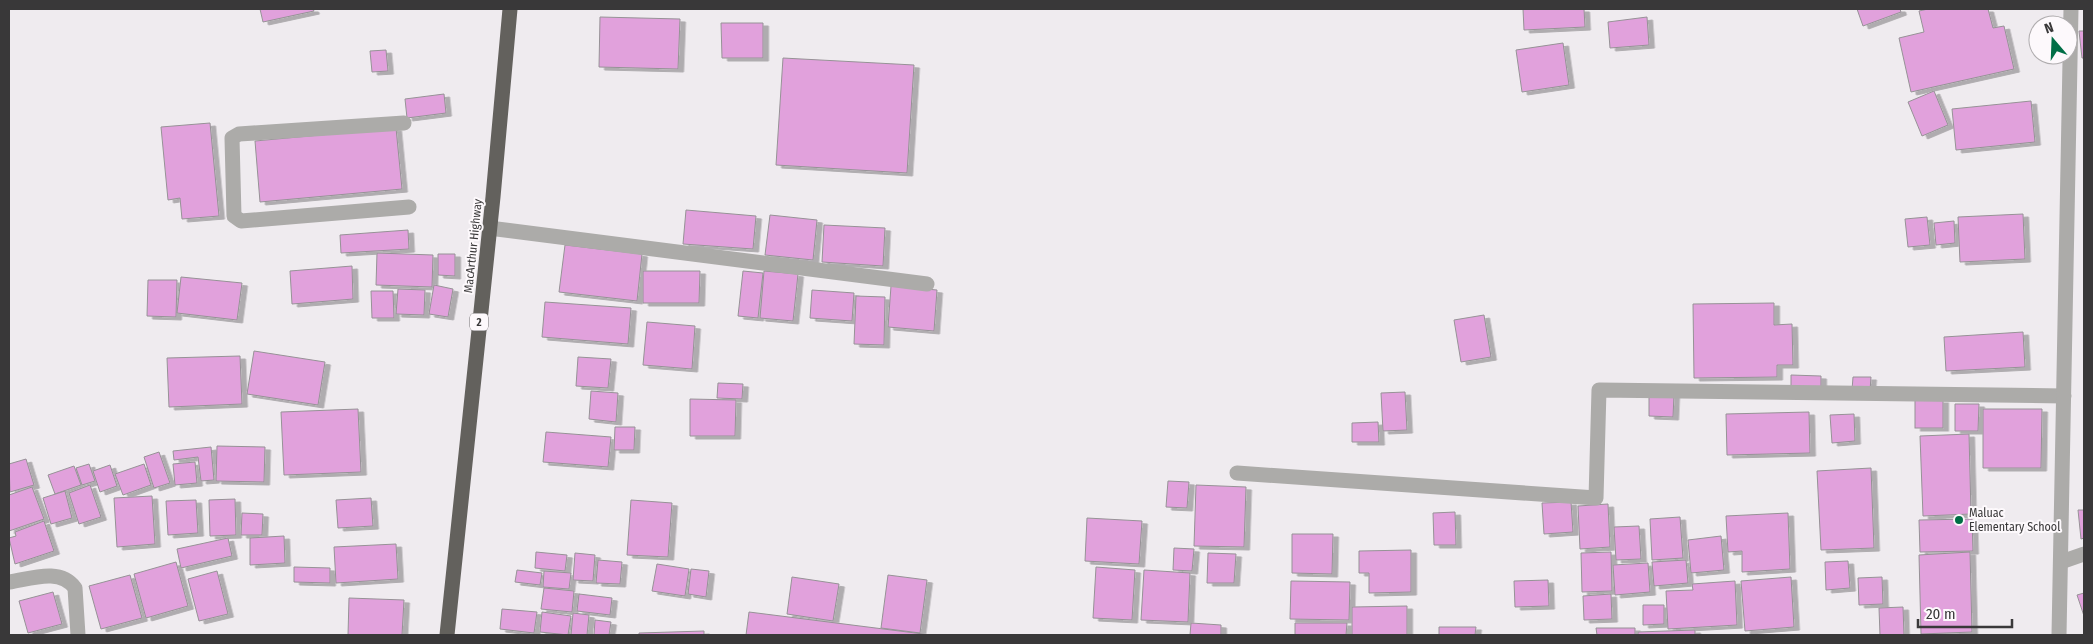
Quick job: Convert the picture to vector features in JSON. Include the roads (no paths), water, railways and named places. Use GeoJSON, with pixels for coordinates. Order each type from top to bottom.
{"type":"FeatureCollection","features":[{"type":"Feature","properties":{"kind":"highway","name":"MacArthur Highway"},"geometry":{"type":"LineString","coordinates":[[447,635],[510,9]]}},
{"type":"Feature","properties":{"kind":"street"},"geometry":{"type":"LineString","coordinates":[[2059,635],[2071,9]]}},
{"type":"Feature","properties":{"kind":"street"},"geometry":{"type":"LineString","coordinates":[[404,123],[239,134],[232,138],[234,216],[241,221],[409,207]]}},
{"type":"Feature","properties":{"kind":"street"},"geometry":{"type":"LineString","coordinates":[[489,228],[927,284]]}},
{"type":"Feature","properties":{"kind":"street"},"geometry":{"type":"LineString","coordinates":[[1237,473],[1596,498],[1599,390],[2064,396]]}},
{"type":"Feature","properties":{"kind":"street"},"geometry":{"type":"LineString","coordinates":[[2061,562],[2084,554]]}},
{"type":"Feature","properties":{"kind":"street"},"geometry":{"type":"LineString","coordinates":[[9,582],[52,575],[71,582],[75,588],[78,635]]}},
{"type":"Feature","properties":{"kind":"place","name":"Maluac Elementary School"},"geometry":{"type":"Point","coordinates":[1959,520]}}]}
